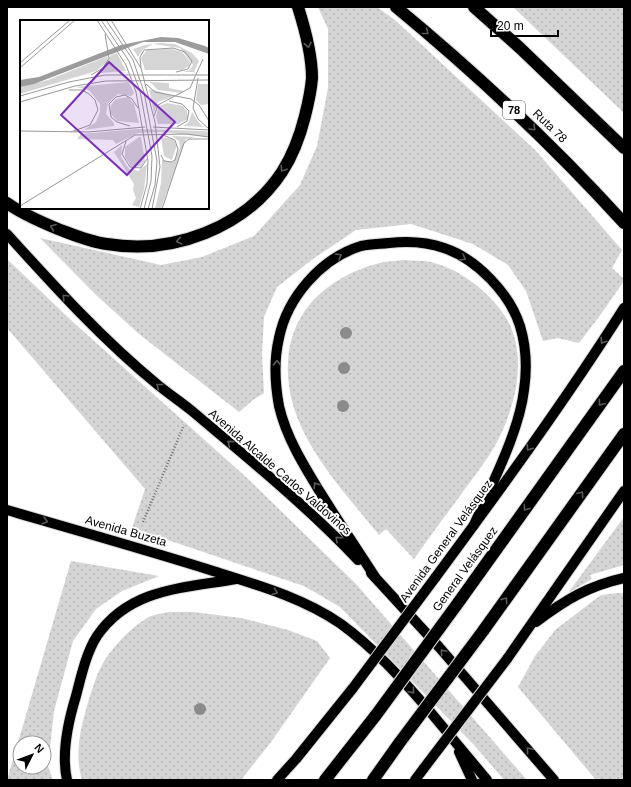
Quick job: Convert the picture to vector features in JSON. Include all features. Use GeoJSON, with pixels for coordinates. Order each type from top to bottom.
{"type":"FeatureCollection","features":[{"type":"Feature","properties":{"kind":"highway"},"geometry":{"type":"LineString","coordinates":[[7,203],[16,210],[50,226],[81,238],[107,244],[134,247],[161,245],[187,240],[209,232],[233,220],[252,205],[281,173],[292,154],[301,132],[312,78],[305,28],[298,7]]}},
{"type":"Feature","properties":{"kind":"highway","name":"Ruta 78"},"geometry":{"type":"LineString","coordinates":[[396,7],[492,90],[546,141],[624,223]]}},
{"type":"Feature","properties":{"kind":"highway"},"geometry":{"type":"LineString","coordinates":[[474,7],[526,53],[624,148]]}},
{"type":"Feature","properties":{"kind":"highway","name":"General Velásquez"},"geometry":{"type":"LineString","coordinates":[[325,780],[376,715],[458,603],[624,371]]}},
{"type":"Feature","properties":{"kind":"highway"},"geometry":{"type":"LineString","coordinates":[[373,780],[624,434]]}},
{"type":"Feature","properties":{"kind":"main road","name":"Avenida Alcalde Carlos Valdovinos"},"geometry":{"type":"LineString","coordinates":[[7,234],[84,317],[121,353],[268,474],[311,513],[375,577],[554,780]]}},
{"type":"Feature","properties":{"kind":"main road"},"geometry":{"type":"LineString","coordinates":[[375,577],[322,494],[299,454],[287,430],[280,406],[276,383],[276,361],[279,338],[285,318],[294,300],[308,282],[324,266],[341,254],[361,246],[404,242],[445,248],[462,256],[478,268],[494,283],[509,302],[520,327],[524,346],[524,391],[518,418],[507,448],[474,525]]}},
{"type":"Feature","properties":{"kind":"main road","name":"Avenida General Velásquez"},"geometry":{"type":"LineString","coordinates":[[277,780],[296,759],[353,688],[474,525],[596,353],[624,308]]}},
{"type":"Feature","properties":{"kind":"main road"},"geometry":{"type":"LineString","coordinates":[[415,780],[507,659],[624,491]]}},
{"type":"Feature","properties":{"kind":"main road","name":"Avenida Buzeta"},"geometry":{"type":"LineString","coordinates":[[7,510],[238,579]]}},
{"type":"Feature","properties":{"kind":"main road"},"geometry":{"type":"LineString","coordinates":[[528,628],[556,607],[582,592],[604,582],[624,578]]}},
{"type":"Feature","properties":{"kind":"main road"},"geometry":{"type":"LineString","coordinates":[[67,780],[65,758],[70,717],[89,652],[97,637],[105,627],[116,615],[154,594],[238,579],[293,598],[310,606],[341,624],[365,643],[395,671],[487,780]]}},
{"type":"Feature","properties":{"kind":"main road"},"geometry":{"type":"LineString","coordinates":[[452,738],[472,780]]}},
{"type":"Feature","properties":{"kind":"main road"},"geometry":{"type":"LineString","coordinates":[[272,780],[296,759]]}},
{"type":"Feature","properties":{"kind":"path"},"geometry":{"type":"LineString","coordinates":[[143,522],[190,410]]}},
{"type":"Feature","properties":{"kind":"shaded area"},"geometry":{"type":"Polygon","coordinates":[[[318,7],[377,7],[395,20],[536,151],[622,250],[612,268],[624,279],[624,281],[579,343],[558,338],[543,341],[526,291],[508,265],[473,244],[411,224],[356,230],[313,259],[277,287],[264,317],[262,354],[264,393],[239,412],[139,334],[96,295],[40,238],[161,265],[202,257],[254,236],[300,185],[317,146],[328,88],[328,29],[318,7]]]}},
{"type":"Feature","properties":{"kind":"shaded area"},"geometry":{"type":"Polygon","coordinates":[[[513,7],[624,7],[624,113],[513,7]]]}},
{"type":"Feature","properties":{"kind":"shaded area"},"geometry":{"type":"Polygon","coordinates":[[[7,259],[74,323],[247,478],[356,584],[527,780],[504,780],[475,746],[340,607],[304,586],[132,528],[145,489],[7,328],[7,259]]]}},
{"type":"Feature","properties":{"kind":"shaded area"},"geometry":{"type":"Polygon","coordinates":[[[404,260],[428,261],[449,268],[473,283],[497,305],[504,315],[512,330],[518,357],[518,371],[514,399],[505,426],[495,446],[414,559],[386,529],[379,535],[347,496],[317,455],[304,433],[295,411],[289,387],[288,362],[290,346],[297,324],[305,310],[324,290],[342,278],[360,269],[383,262],[404,260]]]}},
{"type":"Feature","properties":{"kind":"shaded area"},"geometry":{"type":"Polygon","coordinates":[[[624,517],[624,565],[590,575],[592,579],[568,593],[624,517]]]}},
{"type":"Feature","properties":{"kind":"shaded area"},"geometry":{"type":"Polygon","coordinates":[[[71,561],[159,576],[122,591],[96,609],[73,641],[54,711],[51,735],[20,735],[71,561]]]}},
{"type":"Feature","properties":{"kind":"shaded area"},"geometry":{"type":"Polygon","coordinates":[[[624,593],[624,780],[596,780],[518,687],[535,656],[556,629],[601,595],[624,593]]]}},
{"type":"Feature","properties":{"kind":"shaded area"},"geometry":{"type":"Polygon","coordinates":[[[169,612],[193,612],[241,618],[288,630],[317,641],[330,658],[271,742],[241,780],[82,780],[79,760],[81,729],[86,709],[100,669],[106,658],[117,644],[137,625],[151,616],[169,612]]]}},
{"type":"Feature","properties":{"kind":"shaded area"},"geometry":{"type":"Polygon","coordinates":[[[12,763],[12,775],[51,775],[53,780],[7,780],[12,763]]]}}]}
